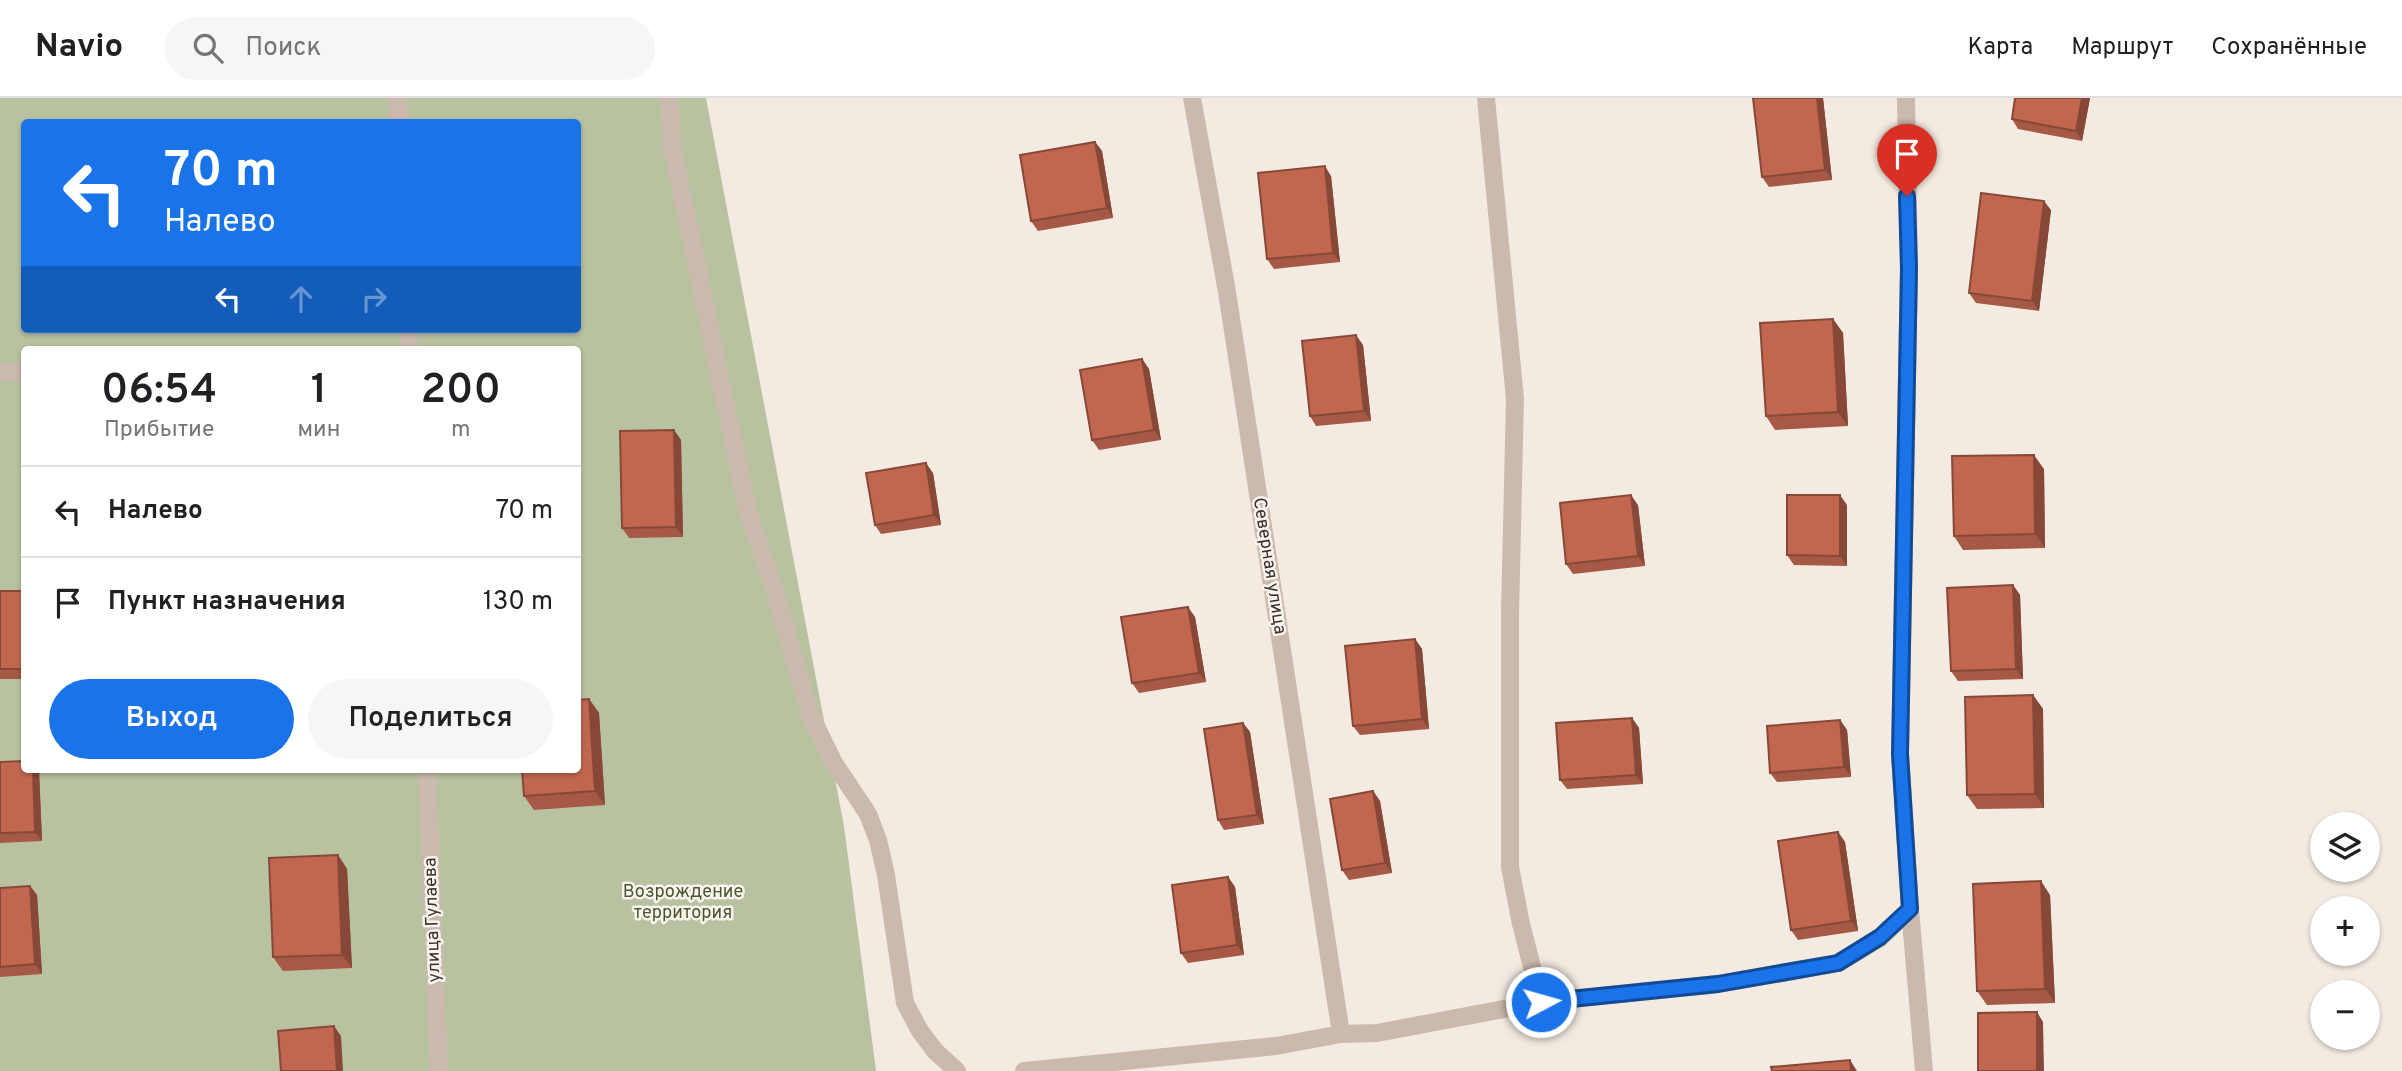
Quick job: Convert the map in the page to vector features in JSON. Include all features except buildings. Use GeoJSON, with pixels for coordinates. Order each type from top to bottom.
{"type":"FeatureCollection","features":[{"type":"Feature","properties":{"kind":"street"},"geometry":{"type":"LineString","coordinates":[[398,98],[399,119]]}},
{"type":"Feature","properties":{"kind":"street"},"geometry":{"type":"LineString","coordinates":[[669,98],[672,146],[748,512],[773,585],[810,714],[834,763],[868,814],[878,839],[905,1003],[920,1031],[935,1051],[957,1071]]}},
{"type":"Feature","properties":{"kind":"street","name":"Северная улица"},"geometry":{"type":"LineString","coordinates":[[1192,98],[1227,292],[1341,1034]]}},
{"type":"Feature","properties":{"kind":"street"},"geometry":{"type":"LineString","coordinates":[[1486,98],[1515,399],[1510,612],[1510,867],[1541,1002]]}},
{"type":"Feature","properties":{"kind":"street"},"geometry":{"type":"LineString","coordinates":[[1906,98],[1909,269],[1900,754],[1924,1071]]}},
{"type":"Feature","properties":{"kind":"street"},"geometry":{"type":"LineString","coordinates":[[0,373],[21,372]]}},
{"type":"Feature","properties":{"kind":"street","name":"улица Гулаева"},"geometry":{"type":"LineString","coordinates":[[427,773],[439,1071]]}},
{"type":"Feature","properties":{"kind":"street"},"geometry":{"type":"LineString","coordinates":[[1024,1071],[1276,1046],[1341,1034],[1377,1033],[1541,1002],[1718,984],[1838,963],[1880,937],[1910,909]]}},
{"type":"Feature","properties":{"kind":"green space","name":"Возрождение территория"},"geometry":{"type":"Polygon","coordinates":[[[0,98],[706,98],[844,826],[876,1071],[0,1071],[0,98]]]}},
{"type":"Feature","properties":{"kind":"route"},"geometry":{"type":"LineString","coordinates":[[1541,1002],[1718,984],[1838,963],[1880,937],[1910,909],[1900,754],[1909,269],[1907,196]]}}]}
